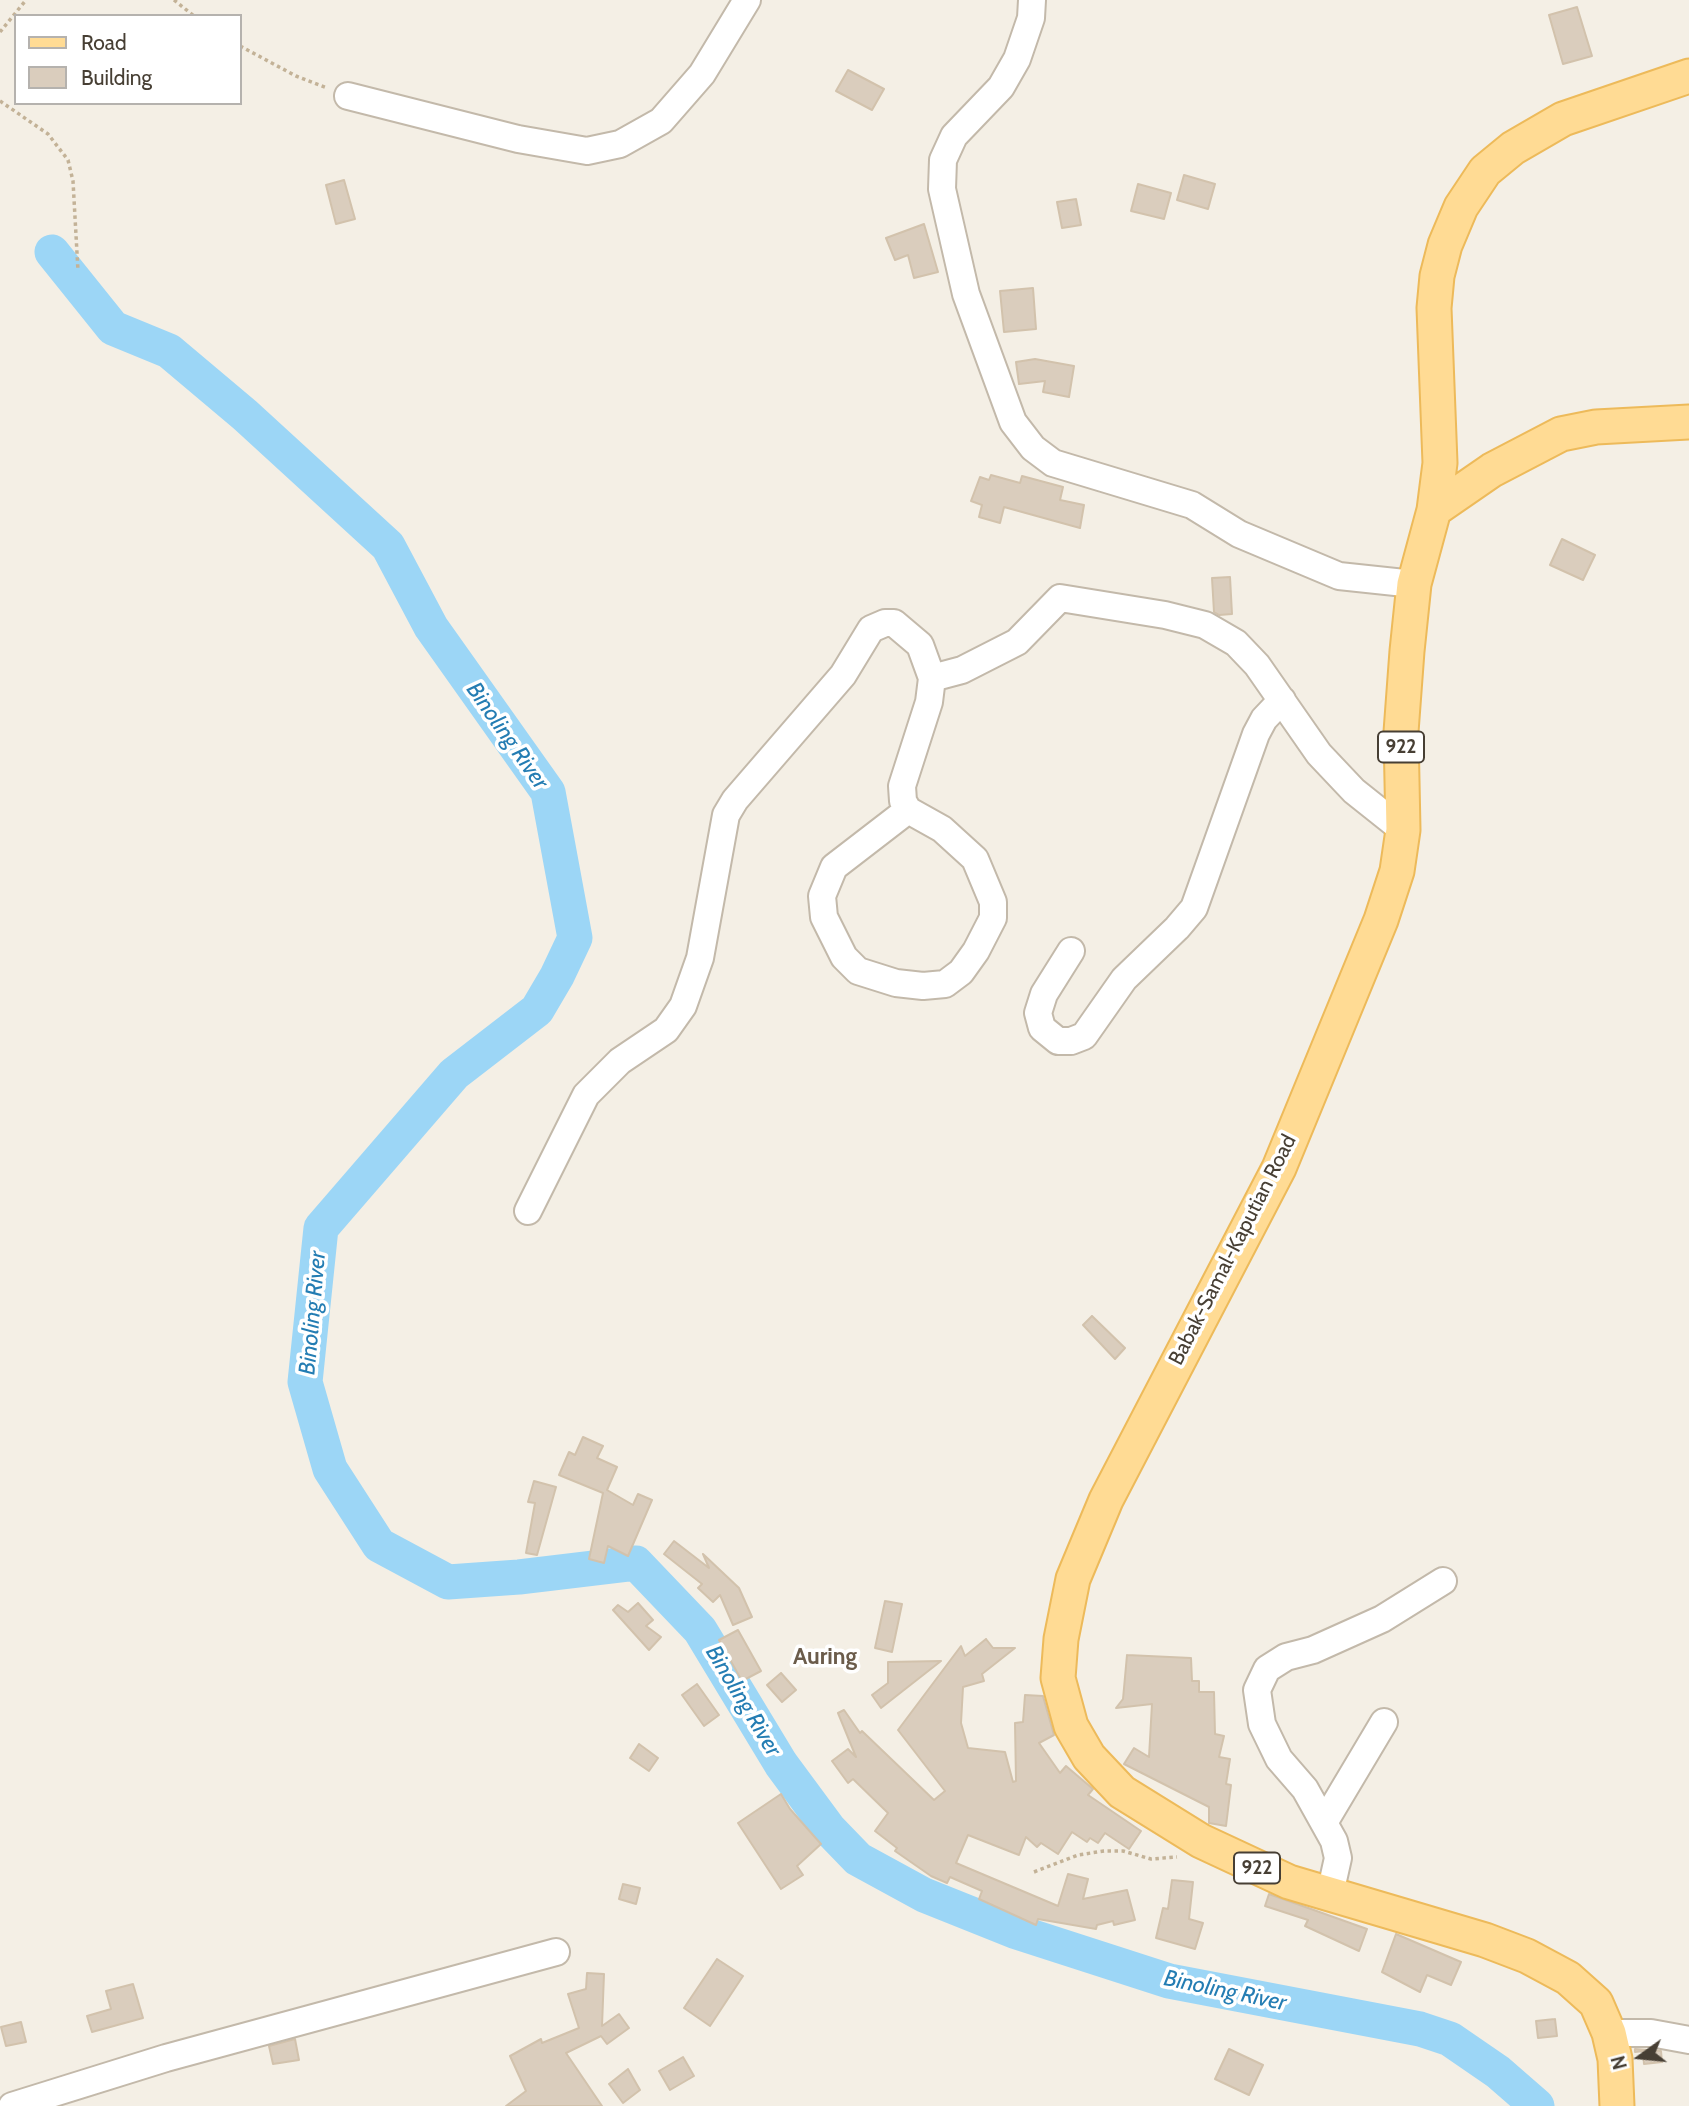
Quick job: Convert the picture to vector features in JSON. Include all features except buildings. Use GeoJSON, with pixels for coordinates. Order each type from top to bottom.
{"type":"FeatureCollection","features":[{"type":"Feature","properties":{"kind":"main road","name":"Babak-Samal-Kaputian Road"},"geometry":{"type":"LineString","coordinates":[[1617,2106],[1615,2059],[1609,2033],[1596,2003],[1567,1978],[1527,1956],[1289,1882],[1201,1841],[1122,1792],[1088,1757],[1071,1726],[1058,1678],[1070,1591],[1106,1500],[1279,1168],[1381,920],[1397,871],[1403,830],[1401,732],[1414,584],[1434,510],[1440,453],[1434,308],[1443,256],[1461,207],[1485,171],[1513,148],[1563,119],[1689,76]]}},
{"type":"Feature","properties":{"kind":"main road"},"geometry":{"type":"LineString","coordinates":[[1434,510],[1492,470],[1561,434],[1596,426],[1689,422]]}},
{"type":"Feature","properties":{"kind":"street"},"geometry":{"type":"LineString","coordinates":[[348,96],[518,139],[587,150],[620,144],[661,121],[702,74],[747,0]]}},
{"type":"Feature","properties":{"kind":"street"},"geometry":{"type":"LineString","coordinates":[[1031,0],[1031,18],[1017,59],[1001,87],[954,136],[943,160],[942,189],[966,294],[1013,422],[1033,448],[1053,463],[1192,505],[1239,534],[1339,576],[1414,584]]}},
{"type":"Feature","properties":{"kind":"street"},"geometry":{"type":"LineString","coordinates":[[932,678],[962,670],[1017,642],[1059,598],[1165,615],[1205,625],[1236,643],[1257,665],[1319,754],[1354,791],[1403,830]]}},
{"type":"Feature","properties":{"kind":"street"},"geometry":{"type":"LineString","coordinates":[[528,1211],[586,1095],[620,1061],[666,1030],[683,1006],[700,958],[726,815],[735,800],[843,675],[871,629],[894,623],[909,633],[928,661],[932,678],[929,702],[901,795],[908,810],[942,829],[975,859],[993,902],[993,918],[976,951],[961,972],[945,984],[923,986],[896,983],[858,971],[844,957],[824,917],[822,896],[834,867],[908,810]]}},
{"type":"Feature","properties":{"kind":"street"},"geometry":{"type":"LineString","coordinates":[[1071,951],[1044,994],[1038,1013],[1042,1028],[1058,1041],[1071,1041],[1084,1036],[1124,979],[1178,928],[1194,908],[1256,734],[1264,719],[1282,699]]}},
{"type":"Feature","properties":{"kind":"street"},"geometry":{"type":"LineString","coordinates":[[1330,1894],[1338,1858],[1325,1821],[1305,1789],[1279,1759],[1262,1724],[1257,1690],[1267,1669],[1286,1657],[1313,1650],[1382,1619],[1443,1581]]}},
{"type":"Feature","properties":{"kind":"street"},"geometry":{"type":"LineString","coordinates":[[1325,1821],[1384,1723]]}},
{"type":"Feature","properties":{"kind":"street"},"geometry":{"type":"LineString","coordinates":[[12,2106],[166,2058],[556,1952]]}},
{"type":"Feature","properties":{"kind":"street"},"geometry":{"type":"LineString","coordinates":[[1609,2033],[1651,2033],[1689,2040]]}},
{"type":"Feature","properties":{"kind":"path"},"geometry":{"type":"LineString","coordinates":[[15,14],[26,0]]}},
{"type":"Feature","properties":{"kind":"path"},"geometry":{"type":"LineString","coordinates":[[174,0],[192,14]]}},
{"type":"Feature","properties":{"kind":"path"},"geometry":{"type":"LineString","coordinates":[[0,33],[14,15]]}},
{"type":"Feature","properties":{"kind":"path"},"geometry":{"type":"LineString","coordinates":[[242,47],[296,76],[348,96]]}},
{"type":"Feature","properties":{"kind":"path"},"geometry":{"type":"LineString","coordinates":[[0,101],[48,134],[68,160],[73,181],[78,271]]}},
{"type":"Feature","properties":{"kind":"path"},"geometry":{"type":"LineString","coordinates":[[1034,1872],[1078,1856],[1104,1851],[1172,1859],[1190,1851],[1201,1841]]}},
{"type":"Feature","properties":{"kind":"waterway","name":"Binoling River"},"geometry":{"type":"LineString","coordinates":[[52,252],[113,328],[169,351],[245,415],[388,546],[431,627],[548,792],[575,938],[557,976],[537,1010],[454,1074],[321,1228],[305,1382],[330,1469],[379,1545],[448,1582],[519,1577],[636,1563],[700,1630],[781,1764],[829,1829],[858,1859],[924,1895],[1014,1931],[1169,1981],[1420,2029],[1450,2039],[1498,2072],[1537,2106]]}},
{"type":"Feature","properties":{"kind":"district","name":"Auring"},"geometry":{"type":"Point","coordinates":[825,1657]}}]}
